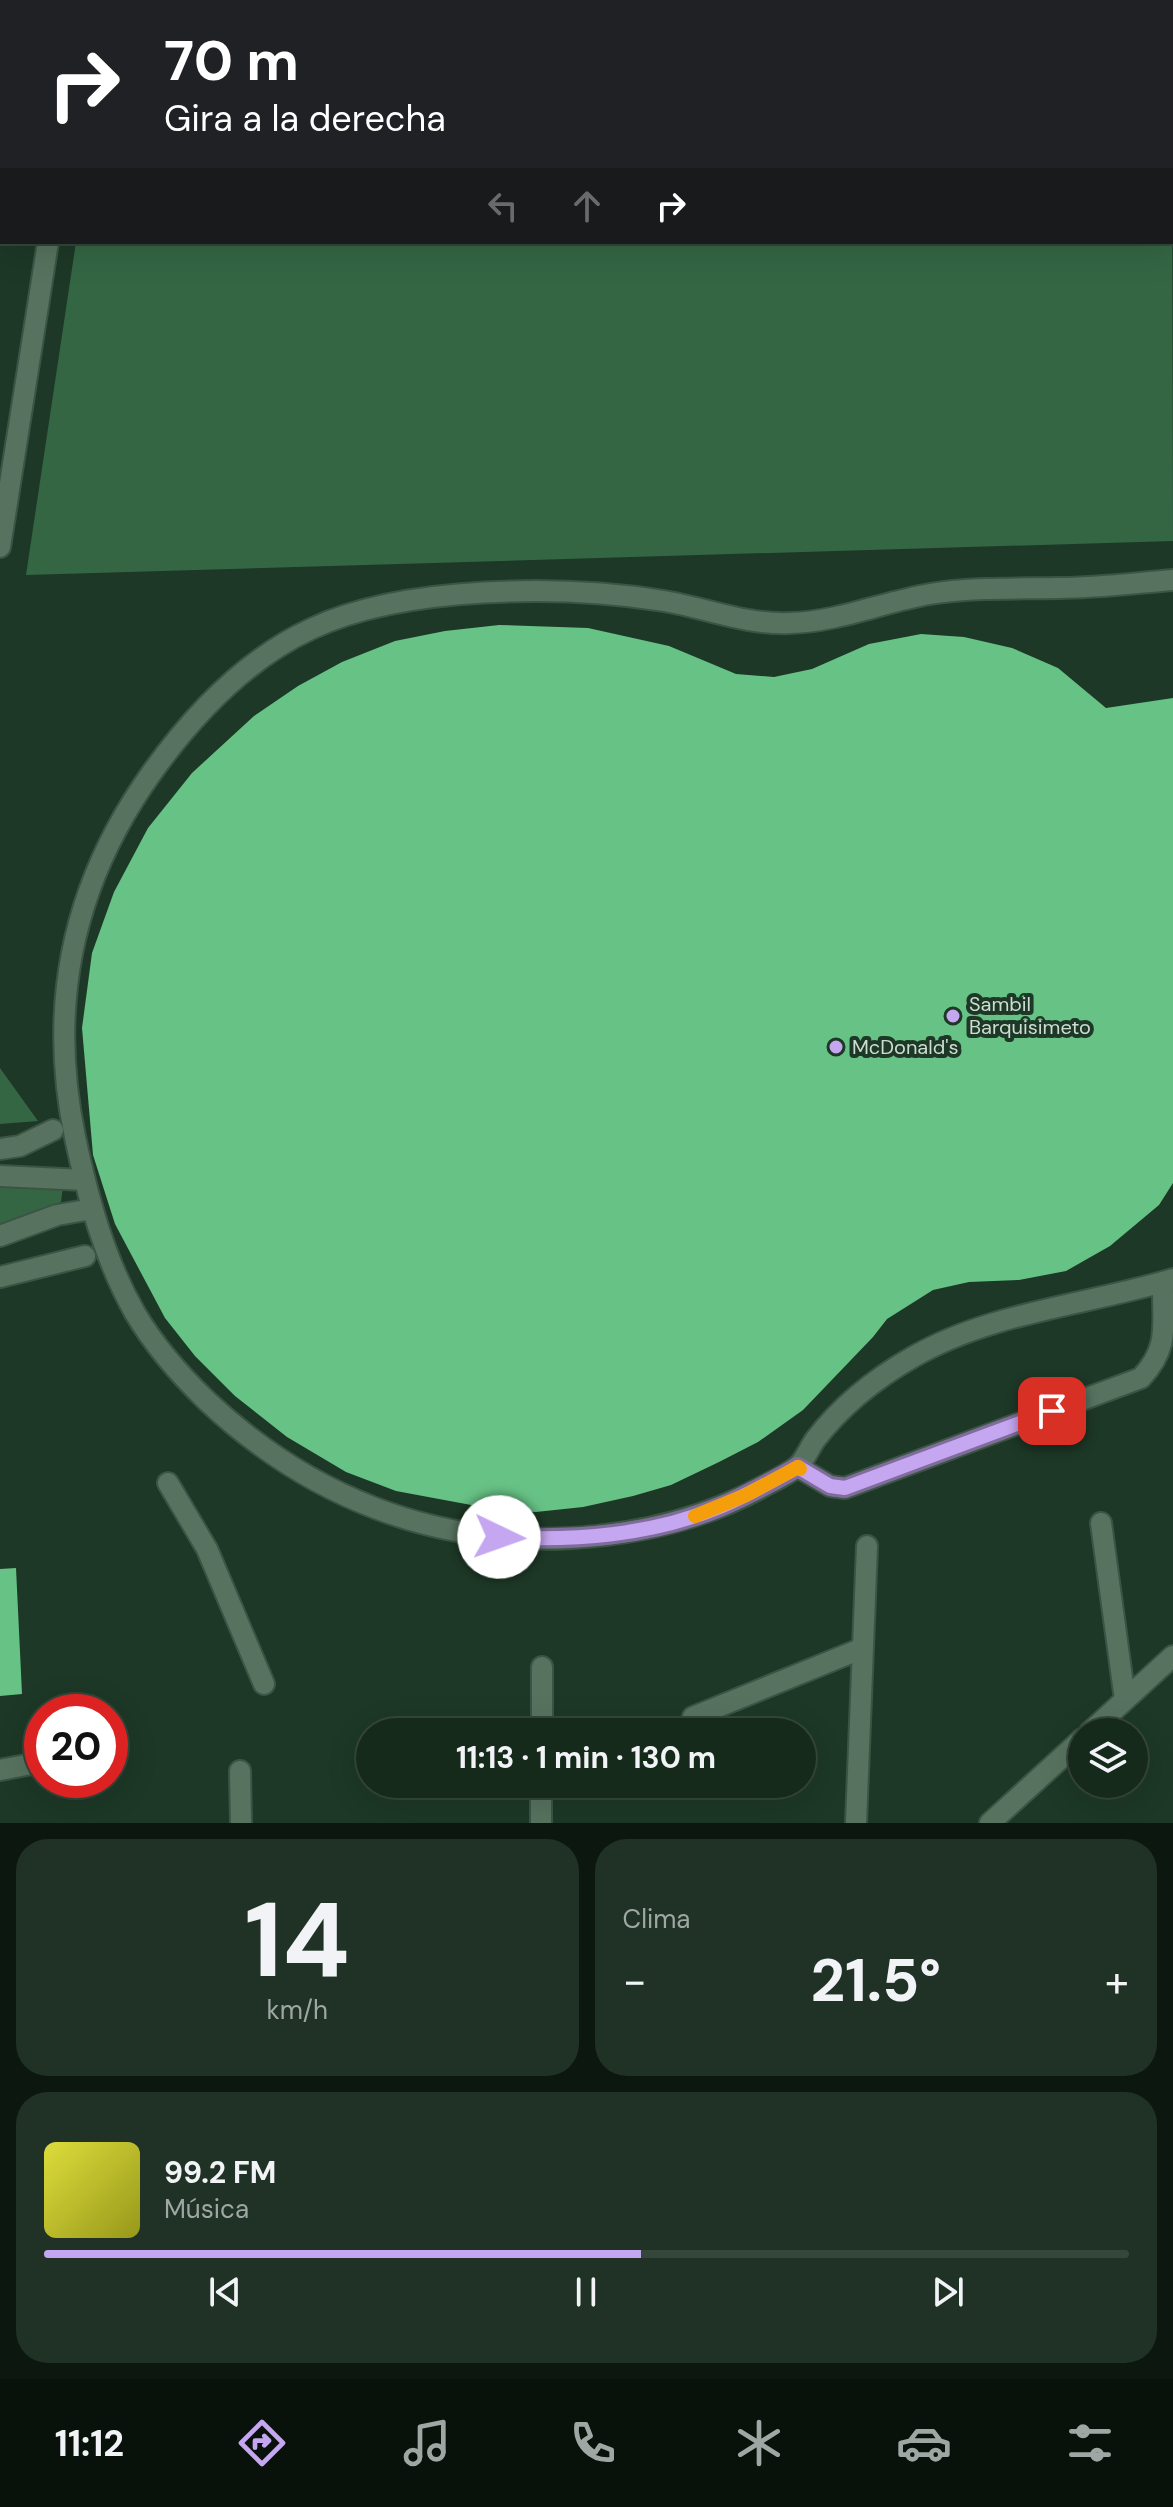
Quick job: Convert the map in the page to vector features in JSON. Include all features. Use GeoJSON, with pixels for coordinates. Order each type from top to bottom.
{"type":"FeatureCollection","features":[{"type":"Feature","properties":{"kind":"street"},"geometry":{"type":"LineString","coordinates":[[0,547],[48,244]]}},
{"type":"Feature","properties":{"kind":"street"},"geometry":{"type":"LineString","coordinates":[[0,485],[19,426]]}},
{"type":"Feature","properties":{"kind":"street"},"geometry":{"type":"LineString","coordinates":[[798,1467],[830,1486],[845,1488],[1141,1378],[1156,1363],[1162,1349],[1168,1281],[984,1327],[928,1349],[861,1392],[816,1438],[798,1467],[746,1495],[683,1520],[646,1529],[535,1539],[462,1532],[415,1522],[370,1507],[326,1488],[248,1438],[178,1370],[136,1315],[114,1272],[84,1180],[70,1114],[63,1037],[69,960],[85,896],[118,825],[161,759],[222,691],[282,644],[309,630],[366,609],[400,602],[478,594],[564,592],[669,602],[754,622],[782,624],[827,619],[888,603],[973,589],[1061,588],[1173,580]]}},
{"type":"Feature","properties":{"kind":"street"},"geometry":{"type":"LineString","coordinates":[[0,1149],[20,1146],[53,1130]]}},
{"type":"Feature","properties":{"kind":"street"},"geometry":{"type":"LineString","coordinates":[[0,1176],[84,1180]]}},
{"type":"Feature","properties":{"kind":"street"},"geometry":{"type":"LineString","coordinates":[[0,1236],[57,1215],[92,1209]]}},
{"type":"Feature","properties":{"kind":"street"},"geometry":{"type":"LineString","coordinates":[[0,1277],[85,1256]]}},
{"type":"Feature","properties":{"kind":"street"},"geometry":{"type":"LineString","coordinates":[[168,1483],[207,1549],[264,1684]]}},
{"type":"Feature","properties":{"kind":"street"},"geometry":{"type":"LineString","coordinates":[[1101,1523],[1125,1700]]}},
{"type":"Feature","properties":{"kind":"street"},"geometry":{"type":"LineString","coordinates":[[856,1823],[867,1546]]}},
{"type":"Feature","properties":{"kind":"street"},"geometry":{"type":"LineString","coordinates":[[693,1717],[863,1648]]}},
{"type":"Feature","properties":{"kind":"street"},"geometry":{"type":"LineString","coordinates":[[1105,1718],[1173,1656]]}},
{"type":"Feature","properties":{"kind":"street"},"geometry":{"type":"LineString","coordinates":[[542,1667],[542,1718]]}},
{"type":"Feature","properties":{"kind":"street"},"geometry":{"type":"LineString","coordinates":[[990,1823],[1068,1752]]}},
{"type":"Feature","properties":{"kind":"street"},"geometry":{"type":"LineString","coordinates":[[0,1770],[24,1765]]}},
{"type":"Feature","properties":{"kind":"street"},"geometry":{"type":"LineString","coordinates":[[240,1771],[241,1823]]}},
{"type":"Feature","properties":{"kind":"street"},"geometry":{"type":"LineString","coordinates":[[541,1798],[541,1823]]}},
{"type":"Feature","properties":{"kind":"green space"},"geometry":{"type":"Polygon","coordinates":[[[76,244],[1172,244],[1173,541],[26,575],[76,244]]]}},
{"type":"Feature","properties":{"kind":"green space"},"geometry":{"type":"Polygon","coordinates":[[[0,1068],[38,1121],[0,1124],[0,1068]]]}},
{"type":"Feature","properties":{"kind":"green space"},"geometry":{"type":"Polygon","coordinates":[[[0,1184],[63,1186],[61,1202],[0,1229],[0,1184]]]}},
{"type":"Feature","properties":{"kind":"building"},"geometry":{"type":"Polygon","coordinates":[[[499,625],[588,628],[669,646],[736,674],[774,677],[812,669],[869,644],[921,634],[964,637],[1012,648],[1058,668],[1106,708],[1173,698],[1173,1183],[1159,1205],[1110,1246],[1066,1271],[1019,1280],[969,1282],[933,1290],[887,1319],[803,1410],[758,1442],[719,1462],[671,1485],[633,1496],[583,1507],[536,1512],[498,1510],[396,1491],[346,1472],[287,1437],[235,1396],[195,1356],[165,1318],[115,1224],[93,1155],[82,1028],[92,953],[114,892],[148,828],[192,773],[254,716],[298,686],[342,662],[395,641],[499,625]]]}},
{"type":"Feature","properties":{"kind":"building"},"geometry":{"type":"Polygon","coordinates":[[[16,1568],[22,1694],[0,1696],[0,1569],[16,1568]]]}},
{"type":"Feature","properties":{"kind":"slow traffic"},"geometry":{"type":"LineString","coordinates":[[695,1516],[719,1508],[798,1467],[800,1469]]}},
{"type":"Feature","properties":{"kind":"place","name":"Sambil Barquisimeto"},"geometry":{"type":"Point","coordinates":[953,1016]}},
{"type":"Feature","properties":{"kind":"place","name":"McDonald's"},"geometry":{"type":"Point","coordinates":[836,1047]}},
{"type":"Feature","properties":{"kind":"route"},"geometry":{"type":"LineString","coordinates":[[499,1537],[572,1538],[646,1529],[719,1508],[798,1467],[830,1486],[845,1488],[1052,1411]]}}]}
